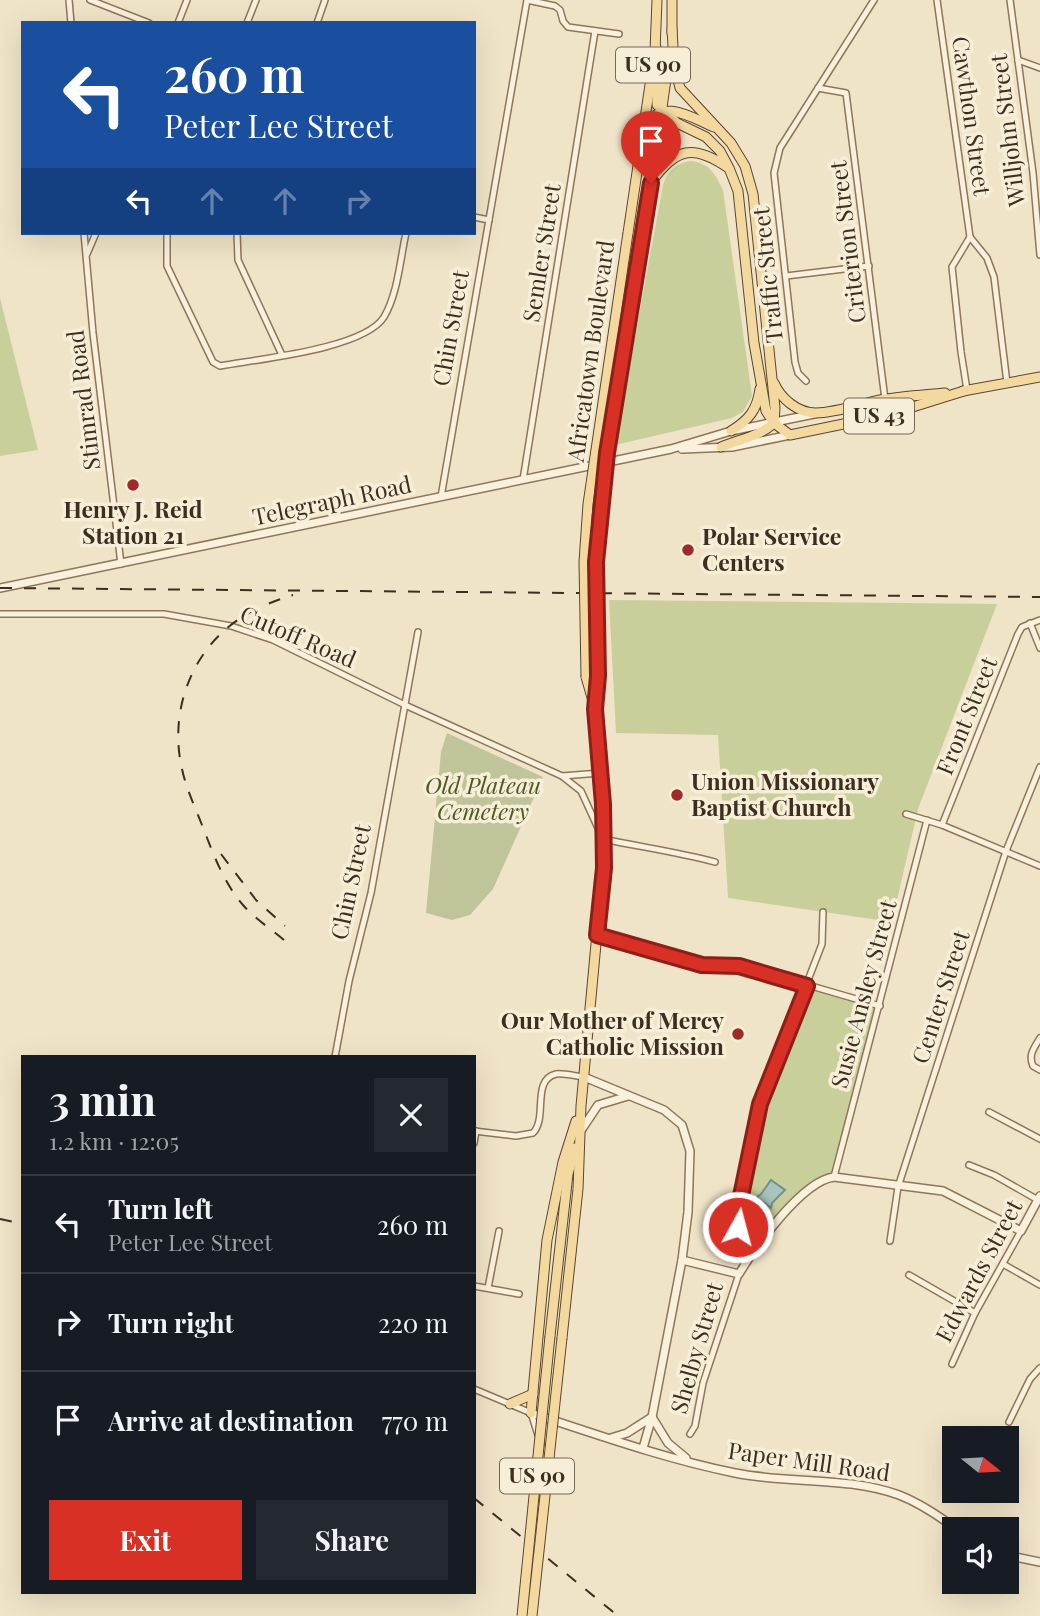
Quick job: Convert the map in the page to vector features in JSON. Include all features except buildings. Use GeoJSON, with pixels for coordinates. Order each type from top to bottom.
{"type":"FeatureCollection","features":[{"type":"Feature","properties":{"kind":"main road","name":"Africatown Boulevard"},"geometry":{"type":"LineString","coordinates":[[595,709],[586,677],[584,562],[588,504],[656,47],[657,0]]}},
{"type":"Feature","properties":{"kind":"main road","name":"Africatown Boulevard"},"geometry":{"type":"LineString","coordinates":[[533,1616],[578,1189],[581,1106],[604,868],[595,709],[598,676],[596,562],[607,453],[651,183],[672,29],[672,0]]}},
{"type":"Feature","properties":{"kind":"main road"},"geometry":{"type":"LineString","coordinates":[[672,29],[674,64],[680,88],[731,143],[745,166],[753,194],[774,423]]}},
{"type":"Feature","properties":{"kind":"main road"},"geometry":{"type":"LineString","coordinates":[[656,47],[657,105],[677,122],[706,137],[720,151],[738,191],[766,411],[774,423],[790,435]]}},
{"type":"Feature","properties":{"kind":"main road"},"geometry":{"type":"LineString","coordinates":[[643,129],[652,116],[661,110],[677,112],[718,129]]}},
{"type":"Feature","properties":{"kind":"main road"},"geometry":{"type":"LineString","coordinates":[[651,183],[668,161],[687,152],[710,155],[729,168]]}},
{"type":"Feature","properties":{"kind":"main road","name":"Telegraph Road"},"geometry":{"type":"LineString","coordinates":[[816,413],[1040,377]]}},
{"type":"Feature","properties":{"kind":"main road"},"geometry":{"type":"LineString","coordinates":[[772,379],[777,391],[791,405],[816,413]]}},
{"type":"Feature","properties":{"kind":"main road"},"geometry":{"type":"LineString","coordinates":[[731,431],[754,411],[761,380]]}},
{"type":"Feature","properties":{"kind":"main road","name":"Telegraph Road"},"geometry":{"type":"LineString","coordinates":[[790,435],[887,415],[967,390]]}},
{"type":"Feature","properties":{"kind":"main road"},"geometry":{"type":"LineString","coordinates":[[721,447],[760,434],[774,423]]}},
{"type":"Feature","properties":{"kind":"main road"},"geometry":{"type":"LineString","coordinates":[[531,1413],[547,1240],[563,1162],[581,1106]]}},
{"type":"Feature","properties":{"kind":"main road","name":"Africatown Boulevard"},"geometry":{"type":"LineString","coordinates":[[524,1616],[550,1336],[569,1174],[579,1133]]}},
{"type":"Feature","properties":{"kind":"main road"},"geometry":{"type":"LineString","coordinates":[[510,1404],[533,1394]]}},
{"type":"Feature","properties":{"kind":"street"},"geometry":{"type":"LineString","coordinates":[[69,0],[71,21]]}},
{"type":"Feature","properties":{"kind":"street"},"geometry":{"type":"LineString","coordinates":[[90,0],[144,21]]}},
{"type":"Feature","properties":{"kind":"street"},"geometry":{"type":"LineString","coordinates":[[110,8],[113,0]]}},
{"type":"Feature","properties":{"kind":"street"},"geometry":{"type":"LineString","coordinates":[[179,21],[187,0]]}},
{"type":"Feature","properties":{"kind":"street"},"geometry":{"type":"LineString","coordinates":[[248,21],[256,0]]}},
{"type":"Feature","properties":{"kind":"street"},"geometry":{"type":"LineString","coordinates":[[318,21],[325,0]]}},
{"type":"Feature","properties":{"kind":"street"},"geometry":{"type":"LineString","coordinates":[[527,0],[561,10],[563,21],[568,27],[619,34]]}},
{"type":"Feature","properties":{"kind":"street","name":"Chin Street"},"geometry":{"type":"LineString","coordinates":[[441,497],[527,0]]}},
{"type":"Feature","properties":{"kind":"street"},"geometry":{"type":"LineString","coordinates":[[818,88],[874,0]]}},
{"type":"Feature","properties":{"kind":"street","name":"Cawthon Street"},"geometry":{"type":"LineString","coordinates":[[937,0],[970,237]]}},
{"type":"Feature","properties":{"kind":"street","name":"Willjohn Street"},"geometry":{"type":"LineString","coordinates":[[1010,0],[1033,173],[1040,256]]}},
{"type":"Feature","properties":{"kind":"street","name":"Semler Street"},"geometry":{"type":"LineString","coordinates":[[523,480],[595,31]]}},
{"type":"Feature","properties":{"kind":"street"},"geometry":{"type":"LineString","coordinates":[[1018,60],[1040,68]]}},
{"type":"Feature","properties":{"kind":"street","name":"Traffic Street"},"geometry":{"type":"LineString","coordinates":[[806,381],[798,373],[795,362],[774,173],[780,148],[818,88]]}},
{"type":"Feature","properties":{"kind":"street","name":"Criterion Street"},"geometry":{"type":"LineString","coordinates":[[818,88],[846,93],[887,415]]}},
{"type":"Feature","properties":{"kind":"street"},"geometry":{"type":"LineString","coordinates":[[1033,173],[1040,176]]}},
{"type":"Feature","properties":{"kind":"street"},"geometry":{"type":"LineString","coordinates":[[476,218],[489,220]]}},
{"type":"Feature","properties":{"kind":"street","name":"Stimrad Road"},"geometry":{"type":"LineString","coordinates":[[85,235],[121,564]]}},
{"type":"Feature","properties":{"kind":"street"},"geometry":{"type":"LineString","coordinates":[[86,257],[95,235]]}},
{"type":"Feature","properties":{"kind":"street"},"geometry":{"type":"LineString","coordinates":[[167,235],[167,266],[213,362],[220,366],[345,343],[370,331],[382,320],[390,303],[406,235]]}},
{"type":"Feature","properties":{"kind":"street"},"geometry":{"type":"LineString","coordinates":[[237,235],[238,260],[282,355]]}},
{"type":"Feature","properties":{"kind":"street"},"geometry":{"type":"LineString","coordinates":[[967,390],[952,267],[970,237],[987,258],[994,277],[1007,384]]}},
{"type":"Feature","properties":{"kind":"street"},"geometry":{"type":"LineString","coordinates":[[786,276],[869,266]]}},
{"type":"Feature","properties":{"kind":"street","name":"Telegraph Road"},"geometry":{"type":"LineString","coordinates":[[0,588],[671,449],[731,431],[816,413]]}},
{"type":"Feature","properties":{"kind":"street","name":"Telegraph Road"},"geometry":{"type":"LineString","coordinates":[[671,449],[721,447],[790,435]]}},
{"type":"Feature","properties":{"kind":"street","name":"Cutoff Road"},"geometry":{"type":"LineString","coordinates":[[0,614],[164,614],[231,626],[273,640],[405,705],[562,776],[581,791],[603,839]]}},
{"type":"Feature","properties":{"kind":"street"},"geometry":{"type":"LineString","coordinates":[[1040,620],[1030,623],[1040,648]]}},
{"type":"Feature","properties":{"kind":"street","name":"Front Street"},"geometry":{"type":"LineString","coordinates":[[942,825],[1018,634],[1022,627],[1030,623]]}},
{"type":"Feature","properties":{"kind":"street","name":"Chin Street"},"geometry":{"type":"LineString","coordinates":[[335,1055],[349,981],[371,893],[418,632]]}},
{"type":"Feature","properties":{"kind":"street","name":"Center Street"},"geometry":{"type":"LineString","coordinates":[[890,1241],[898,1187],[1006,851],[1040,767]]}},
{"type":"Feature","properties":{"kind":"street","name":"Cutoff Road"},"geometry":{"type":"LineString","coordinates":[[562,776],[600,773]]}},
{"type":"Feature","properties":{"kind":"street"},"geometry":{"type":"LineString","coordinates":[[906,814],[942,825],[1040,866]]}},
{"type":"Feature","properties":{"kind":"street","name":"Susie Ansley Street"},"geometry":{"type":"LineString","coordinates":[[834,1177],[927,820]]}},
{"type":"Feature","properties":{"kind":"street"},"geometry":{"type":"LineString","coordinates":[[603,839],[677,852],[715,863]]}},
{"type":"Feature","properties":{"kind":"street"},"geometry":{"type":"LineString","coordinates":[[758,1243],[738,1227],[736,1220],[760,1104],[822,944],[823,912]]}},
{"type":"Feature","properties":{"kind":"street"},"geometry":{"type":"LineString","coordinates":[[597,935],[702,965],[739,966],[880,1006]]}},
{"type":"Feature","properties":{"kind":"street"},"geometry":{"type":"LineString","coordinates":[[1040,1038],[1031,1053],[1033,1066],[1040,1070]]}},
{"type":"Feature","properties":{"kind":"street"},"geometry":{"type":"LineString","coordinates":[[476,1131],[516,1136],[533,1133],[541,1119],[541,1090],[546,1080],[559,1074],[584,1076],[664,1110],[682,1125],[691,1163],[682,1260],[652,1417],[643,1448]]}},
{"type":"Feature","properties":{"kind":"street"},"geometry":{"type":"LineString","coordinates":[[579,1133],[598,1105],[628,1096]]}},
{"type":"Feature","properties":{"kind":"street"},"geometry":{"type":"LineString","coordinates":[[989,1112],[1040,1139]]}},
{"type":"Feature","properties":{"kind":"street"},"geometry":{"type":"LineString","coordinates":[[969,1165],[1039,1198]]}},
{"type":"Feature","properties":{"kind":"street"},"geometry":{"type":"LineString","coordinates":[[834,1177],[943,1191],[1021,1231]]}},
{"type":"Feature","properties":{"kind":"street","name":"Shelby Street"},"geometry":{"type":"LineString","coordinates":[[690,1434],[695,1426],[703,1383],[739,1275],[758,1243],[815,1183],[834,1177]]}},
{"type":"Feature","properties":{"kind":"street","name":"Edwards Street"},"geometry":{"type":"LineString","coordinates":[[952,1364],[975,1313],[1039,1198]]}},
{"type":"Feature","properties":{"kind":"street"},"geometry":{"type":"LineString","coordinates":[[488,1288],[499,1231]]}},
{"type":"Feature","properties":{"kind":"street"},"geometry":{"type":"LineString","coordinates":[[682,1260],[739,1275]]}},
{"type":"Feature","properties":{"kind":"street"},"geometry":{"type":"LineString","coordinates":[[1003,1264],[1040,1285]]}},
{"type":"Feature","properties":{"kind":"street"},"geometry":{"type":"LineString","coordinates":[[909,1275],[975,1313]]}},
{"type":"Feature","properties":{"kind":"street"},"geometry":{"type":"LineString","coordinates":[[476,1286],[519,1294]]}},
{"type":"Feature","properties":{"kind":"street"},"geometry":{"type":"LineString","coordinates":[[1009,1422],[1030,1380],[1040,1368]]}},
{"type":"Feature","properties":{"kind":"street"},"geometry":{"type":"LineString","coordinates":[[476,1390],[531,1413],[543,1451],[524,1616]]}},
{"type":"Feature","properties":{"kind":"street","name":"Paper Mill Road"},"geometry":{"type":"LineString","coordinates":[[531,1413],[611,1439],[737,1474],[852,1484],[898,1494],[942,1518]]}},
{"type":"Feature","properties":{"kind":"street"},"geometry":{"type":"LineString","coordinates":[[611,1439],[627,1433],[652,1417]]}},
{"type":"Feature","properties":{"kind":"street"},"geometry":{"type":"LineString","coordinates":[[652,1417],[668,1443],[691,1461]]}},
{"type":"Feature","properties":{"kind":"street"},"geometry":{"type":"LineString","coordinates":[[1019,1558],[1040,1562]]}},
{"type":"Feature","properties":{"kind":"green space"},"geometry":{"type":"Polygon","coordinates":[[[691,161],[707,167],[723,190],[752,396],[743,412],[732,418],[615,445],[663,185],[673,168],[691,161]]]}},
{"type":"Feature","properties":{"kind":"green space"},"geometry":{"type":"Polygon","coordinates":[[[0,298],[38,450],[0,456],[0,298]]]}},
{"type":"Feature","properties":{"kind":"green space"},"geometry":{"type":"Polygon","coordinates":[[[609,600],[997,604],[918,809],[892,922],[728,898],[718,735],[616,733],[609,600]]]}},
{"type":"Feature","properties":{"kind":"green space","name":"Old Plateau Cemetery"},"geometry":{"type":"Polygon","coordinates":[[[447,733],[543,777],[493,889],[470,915],[452,920],[426,913],[441,752],[447,733]]]}},
{"type":"Feature","properties":{"kind":"green space"},"geometry":{"type":"Polygon","coordinates":[[[807,986],[880,1006],[834,1177],[815,1183],[758,1243],[738,1227],[736,1220],[760,1104],[807,986]]]}},
{"type":"Feature","properties":{"kind":"water"},"geometry":{"type":"Polygon","coordinates":[[[771,1180],[785,1190],[772,1203],[771,1208],[757,1197],[771,1180]]]}},
{"type":"Feature","properties":{"kind":"railway"},"geometry":{"type":"LineString","coordinates":[[0,588],[1040,597]]}},
{"type":"Feature","properties":{"kind":"railway"},"geometry":{"type":"LineString","coordinates":[[284,940],[243,905],[219,867],[184,776],[179,748],[179,727],[187,685],[208,648],[245,615],[293,595]]}},
{"type":"Feature","properties":{"kind":"railway"},"geometry":{"type":"LineString","coordinates":[[221,854],[256,900],[285,926]]}},
{"type":"Feature","properties":{"kind":"railway"},"geometry":{"type":"LineString","coordinates":[[0,1219],[21,1224]]}},
{"type":"Feature","properties":{"kind":"railway"},"geometry":{"type":"LineString","coordinates":[[476,1500],[618,1616]]}},
{"type":"Feature","properties":{"kind":"place","name":"Henry J. Reid Station 21"},"geometry":{"type":"Point","coordinates":[133,485]}},
{"type":"Feature","properties":{"kind":"place","name":"Polar Service Centers"},"geometry":{"type":"Point","coordinates":[688,550]}},
{"type":"Feature","properties":{"kind":"place","name":"Union Missionary Baptist Church"},"geometry":{"type":"Point","coordinates":[677,795]}},
{"type":"Feature","properties":{"kind":"place","name":"Our Mother of Mercy Catholic Mission"},"geometry":{"type":"Point","coordinates":[738,1034]}},
{"type":"Feature","properties":{"kind":"route"},"geometry":{"type":"LineString","coordinates":[[651,183],[607,453],[596,562],[598,676],[595,709],[603,804],[604,868],[597,935],[702,965],[739,966],[807,986],[760,1104],[736,1220],[738,1227]]}}]}
